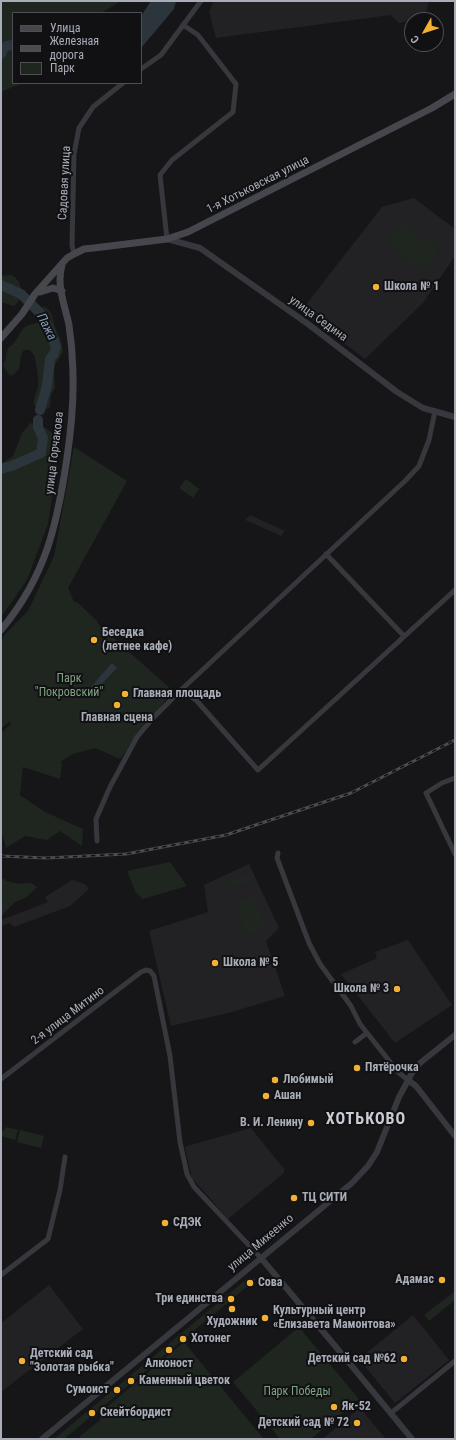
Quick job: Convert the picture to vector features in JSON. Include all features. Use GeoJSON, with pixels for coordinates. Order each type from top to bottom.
{"type":"FeatureCollection","features":[{"type":"Feature","properties":{"kind":"main road","name":"1-я Хотьковская улица"},"geometry":{"type":"LineString","coordinates":[[1,338],[22,314],[35,294],[74,254],[94,248],[167,239],[188,232],[432,108],[455,94]]}},
{"type":"Feature","properties":{"kind":"main road","name":"улица Горчакова"},"geometry":{"type":"LineString","coordinates":[[1,630],[21,603],[45,557],[53,532],[62,487],[71,419],[73,374],[71,341],[60,274],[62,265]]}},
{"type":"Feature","properties":{"kind":"main road"},"geometry":{"type":"LineString","coordinates":[[35,294],[53,288],[62,291]]}},
{"type":"Feature","properties":{"kind":"street"},"geometry":{"type":"LineString","coordinates":[[142,69],[161,55],[202,1]]}},
{"type":"Feature","properties":{"kind":"street"},"geometry":{"type":"LineString","coordinates":[[167,239],[160,175],[172,160],[233,112],[236,84],[198,35],[183,25]]}},
{"type":"Feature","properties":{"kind":"street","name":"Садовая улица"},"geometry":{"type":"LineString","coordinates":[[74,254],[72,245],[74,154],[79,128],[93,107],[122,84]]}},
{"type":"Feature","properties":{"kind":"street","name":"улица Седина"},"geometry":{"type":"LineString","coordinates":[[167,239],[200,248],[303,321],[397,392],[423,408],[455,417]]}},
{"type":"Feature","properties":{"kind":"street"},"geometry":{"type":"LineString","coordinates":[[97,841],[96,819],[110,788],[137,737],[154,717],[181,690],[406,480],[419,466],[428,440],[435,411]]}},
{"type":"Feature","properties":{"kind":"street"},"geometry":{"type":"LineString","coordinates":[[326,554],[404,636]]}},
{"type":"Feature","properties":{"kind":"street"},"geometry":{"type":"LineString","coordinates":[[181,690],[196,700],[258,770],[455,590]]}},
{"type":"Feature","properties":{"kind":"street"},"geometry":{"type":"LineString","coordinates":[[455,778],[426,793],[455,854]]}},
{"type":"Feature","properties":{"kind":"street"},"geometry":{"type":"LineString","coordinates":[[278,853],[277,858],[309,943],[320,964],[351,1006],[360,1024],[367,1033],[398,1072],[416,1086],[455,1136]]}},
{"type":"Feature","properties":{"kind":"street","name":"2-я улица Митино"},"geometry":{"type":"LineString","coordinates":[[1,1079],[141,972],[148,970],[154,976],[170,1056],[180,1142],[187,1174],[190,1181],[260,1258]]}},
{"type":"Feature","properties":{"kind":"street"},"geometry":{"type":"LineString","coordinates":[[355,1042],[367,1033]]}},
{"type":"Feature","properties":{"kind":"street","name":"улица Михеенко"},"geometry":{"type":"LineString","coordinates":[[42,1439],[352,1183],[368,1166],[380,1146],[408,1080],[420,1063],[455,1035]]}},
{"type":"Feature","properties":{"kind":"street"},"geometry":{"type":"LineString","coordinates":[[1,1275],[41,1245],[50,1236],[60,1190],[65,1157]]}},
{"type":"Feature","properties":{"kind":"street"},"geometry":{"type":"LineString","coordinates":[[260,1258],[391,1412],[412,1439]]}},
{"type":"Feature","properties":{"kind":"street"},"geometry":{"type":"LineString","coordinates":[[391,1412],[455,1362]]}},
{"type":"Feature","properties":{"kind":"shaded area"},"geometry":{"type":"Polygon","coordinates":[[[151,1],[176,1],[174,9],[142,47],[142,14],[151,1]]]}},
{"type":"Feature","properties":{"kind":"shaded area"},"geometry":{"type":"Polygon","coordinates":[[[214,1],[429,1],[426,12],[404,12],[404,22],[399,23],[391,15],[216,38],[209,11],[214,1]]]}},
{"type":"Feature","properties":{"kind":"shaded area","name":"Школа № 1"},"geometry":{"type":"Polygon","coordinates":[[[414,198],[455,229],[455,256],[423,303],[365,359],[301,311],[382,207],[414,198]]]}},
{"type":"Feature","properties":{"kind":"shaded area"},"geometry":{"type":"Polygon","coordinates":[[[250,515],[285,531],[281,536],[245,520],[250,515]]]}},
{"type":"Feature","properties":{"kind":"shaded area"},"geometry":{"type":"Polygon","coordinates":[[[112,663],[117,668],[94,692],[90,688],[112,663]]]}},
{"type":"Feature","properties":{"kind":"shaded area","name":"Школа № 5"},"geometry":{"type":"Polygon","coordinates":[[[249,864],[279,928],[266,941],[285,996],[228,1013],[171,1026],[149,931],[208,912],[204,885],[249,864]]]}},
{"type":"Feature","properties":{"kind":"shaded area"},"geometry":{"type":"Polygon","coordinates":[[[72,880],[85,884],[89,889],[70,906],[14,927],[9,923],[3,926],[1,920],[48,902],[45,897],[72,880]]]}},
{"type":"Feature","properties":{"kind":"shaded area","name":"Школа № 3"},"geometry":{"type":"Polygon","coordinates":[[[408,940],[452,1005],[395,1043],[341,974],[377,958],[375,952],[408,940]]]}},
{"type":"Feature","properties":{"kind":"shaded area"},"geometry":{"type":"Polygon","coordinates":[[[251,1128],[284,1169],[284,1173],[228,1219],[192,1178],[185,1148],[187,1146],[251,1128]]]}},
{"type":"Feature","properties":{"kind":"shaded area","name":"Детский сад \"Золотая рыбка\""},"geometry":{"type":"Polygon","coordinates":[[[49,1285],[83,1329],[1,1392],[1,1323],[49,1285]]]}},
{"type":"Feature","properties":{"kind":"shaded area","name":"Детский сад №62"},"geometry":{"type":"Polygon","coordinates":[[[413,1315],[449,1360],[395,1403],[359,1359],[413,1315]]]}},
{"type":"Feature","properties":{"kind":"shaded area","name":"Детский сад № 72"},"geometry":{"type":"Polygon","coordinates":[[[360,1408],[386,1439],[322,1439],[360,1408]]]}},
{"type":"Feature","properties":{"kind":"green space"},"geometry":{"type":"Polygon","coordinates":[[[1,1],[121,1],[103,12],[12,12],[12,84],[21,84],[1,92],[1,1]]]}},
{"type":"Feature","properties":{"kind":"green space"},"geometry":{"type":"Polygon","coordinates":[[[403,223],[439,251],[424,271],[388,242],[403,223]]]}},
{"type":"Feature","properties":{"kind":"green space"},"geometry":{"type":"Polygon","coordinates":[[[12,275],[16,278],[21,290],[20,298],[14,306],[1,302],[1,276],[12,275]]]}},
{"type":"Feature","properties":{"kind":"green space"},"geometry":{"type":"Polygon","coordinates":[[[44,306],[52,315],[55,328],[61,340],[63,352],[54,369],[55,389],[51,394],[50,407],[45,410],[39,409],[34,405],[38,380],[35,358],[30,350],[24,350],[18,370],[10,376],[3,366],[8,348],[12,345],[24,328],[39,322],[41,309],[44,306]]]}},
{"type":"Feature","properties":{"kind":"green space"},"geometry":{"type":"Polygon","coordinates":[[[30,423],[42,426],[53,433],[53,442],[50,446],[60,444],[48,524],[27,580],[1,617],[1,464],[13,456],[22,433],[30,423]]]}},
{"type":"Feature","properties":{"kind":"green space","name":"Парк \"Покровский\""},"geometry":{"type":"Polygon","coordinates":[[[74,447],[127,481],[68,588],[74,602],[77,602],[97,621],[98,624],[173,691],[120,759],[95,748],[73,754],[60,762],[62,763],[60,779],[23,767],[20,795],[45,812],[83,829],[82,846],[60,831],[47,840],[25,836],[6,848],[1,829],[1,733],[11,724],[10,721],[1,729],[1,641],[5,634],[28,611],[54,556],[74,447]]]}},
{"type":"Feature","properties":{"kind":"green space"},"geometry":{"type":"Polygon","coordinates":[[[186,479],[199,489],[193,498],[179,488],[186,479]]]}},
{"type":"Feature","properties":{"kind":"green space"},"geometry":{"type":"Polygon","coordinates":[[[170,862],[187,886],[143,899],[136,893],[127,871],[170,862]]]}},
{"type":"Feature","properties":{"kind":"green space"},"geometry":{"type":"Polygon","coordinates":[[[247,874],[249,882],[234,887],[231,879],[247,874]]]}},
{"type":"Feature","properties":{"kind":"green space"},"geometry":{"type":"Polygon","coordinates":[[[1,878],[14,883],[29,883],[37,887],[27,897],[15,902],[1,916],[1,878]]]}},
{"type":"Feature","properties":{"kind":"green space"},"geometry":{"type":"Polygon","coordinates":[[[255,896],[266,929],[246,935],[235,902],[255,896]]]}},
{"type":"Feature","properties":{"kind":"green space"},"geometry":{"type":"Polygon","coordinates":[[[7,1127],[18,1130],[15,1140],[1,1136],[1,1132],[7,1127]]]}},
{"type":"Feature","properties":{"kind":"green space"},"geometry":{"type":"Polygon","coordinates":[[[20,1130],[44,1136],[41,1148],[17,1142],[20,1130]]]}},
{"type":"Feature","properties":{"kind":"green space"},"geometry":{"type":"Polygon","coordinates":[[[248,1278],[256,1279],[64,1439],[54,1439],[248,1278]]]}},
{"type":"Feature","properties":{"kind":"green space"},"geometry":{"type":"Polygon","coordinates":[[[455,1291],[455,1300],[429,1321],[424,1315],[455,1291]]]}},
{"type":"Feature","properties":{"kind":"green space","name":"Парк Победы"},"geometry":{"type":"Polygon","coordinates":[[[299,1327],[359,1399],[311,1439],[280,1439],[233,1382],[299,1327]]]}},
{"type":"Feature","properties":{"kind":"green space"},"geometry":{"type":"Polygon","coordinates":[[[184,1342],[263,1438],[80,1439],[79,1437],[100,1420],[101,1412],[184,1342]]]}},
{"type":"Feature","properties":{"kind":"waterway","name":"Пажа"},"geometry":{"type":"LineString","coordinates":[[1,54],[5,47],[12,45]]}},
{"type":"Feature","properties":{"kind":"waterway","name":"Пажа"},"geometry":{"type":"LineString","coordinates":[[1,285],[21,294],[39,312],[50,331],[56,347],[54,354],[50,359],[47,386],[40,410]]}},
{"type":"Feature","properties":{"kind":"waterway","name":"Пажа"},"geometry":{"type":"LineString","coordinates":[[1,469],[41,453],[43,438],[38,427],[38,420]]}},
{"type":"Feature","properties":{"kind":"railway"},"geometry":{"type":"LineString","coordinates":[[1,856],[46,858],[126,854],[226,835],[351,793],[455,740]]}},
{"type":"Feature","properties":{"kind":"place","name":"Школа № 1"},"geometry":{"type":"Point","coordinates":[376,287]}},
{"type":"Feature","properties":{"kind":"place","name":"Беседка (летнее кафе)"},"geometry":{"type":"Point","coordinates":[94,640]}},
{"type":"Feature","properties":{"kind":"place","name":"Главная площадь"},"geometry":{"type":"Point","coordinates":[125,694]}},
{"type":"Feature","properties":{"kind":"place","name":"Главная сцена"},"geometry":{"type":"Point","coordinates":[117,705]}},
{"type":"Feature","properties":{"kind":"place","name":"Школа № 5"},"geometry":{"type":"Point","coordinates":[215,963]}},
{"type":"Feature","properties":{"kind":"place","name":"Школа № 3"},"geometry":{"type":"Point","coordinates":[397,989]}},
{"type":"Feature","properties":{"kind":"place","name":"Пятёрочка"},"geometry":{"type":"Point","coordinates":[357,1068]}},
{"type":"Feature","properties":{"kind":"place","name":"Любимый"},"geometry":{"type":"Point","coordinates":[275,1080]}},
{"type":"Feature","properties":{"kind":"place","name":"Ашан"},"geometry":{"type":"Point","coordinates":[266,1096]}},
{"type":"Feature","properties":{"kind":"place","name":"В. И. Ленину"},"geometry":{"type":"Point","coordinates":[311,1123]}},
{"type":"Feature","properties":{"kind":"place","name":"ТЦ СИТИ"},"geometry":{"type":"Point","coordinates":[294,1198]}},
{"type":"Feature","properties":{"kind":"place","name":"СДЭК"},"geometry":{"type":"Point","coordinates":[165,1223]}},
{"type":"Feature","properties":{"kind":"place","name":"Адамас"},"geometry":{"type":"Point","coordinates":[442,1280]}},
{"type":"Feature","properties":{"kind":"place","name":"Сова"},"geometry":{"type":"Point","coordinates":[250,1283]}},
{"type":"Feature","properties":{"kind":"place","name":"Три единства"},"geometry":{"type":"Point","coordinates":[231,1299]}},
{"type":"Feature","properties":{"kind":"place","name":"Художник"},"geometry":{"type":"Point","coordinates":[232,1309]}},
{"type":"Feature","properties":{"kind":"place","name":"Культурный центр «Елизавета Мамонтова»"},"geometry":{"type":"Point","coordinates":[265,1318]}},
{"type":"Feature","properties":{"kind":"place","name":"Хотонег"},"geometry":{"type":"Point","coordinates":[183,1339]}},
{"type":"Feature","properties":{"kind":"place","name":"Алконост"},"geometry":{"type":"Point","coordinates":[169,1350]}},
{"type":"Feature","properties":{"kind":"place","name":"Детский сад №62"},"geometry":{"type":"Point","coordinates":[404,1359]}},
{"type":"Feature","properties":{"kind":"place","name":"Детский сад \"Золотая рыбка\""},"geometry":{"type":"Point","coordinates":[22,1361]}},
{"type":"Feature","properties":{"kind":"place","name":"Каменный цветок"},"geometry":{"type":"Point","coordinates":[131,1381]}},
{"type":"Feature","properties":{"kind":"place","name":"Сумоист"},"geometry":{"type":"Point","coordinates":[117,1390]}},
{"type":"Feature","properties":{"kind":"place","name":"Як-52"},"geometry":{"type":"Point","coordinates":[334,1407]}},
{"type":"Feature","properties":{"kind":"place","name":"Скейтбордист"},"geometry":{"type":"Point","coordinates":[92,1413]}},
{"type":"Feature","properties":{"kind":"place","name":"Детский сад № 72"},"geometry":{"type":"Point","coordinates":[357,1423]}},
{"type":"Feature","properties":{"kind":"district","name":"ХОТЬКОВО"},"geometry":{"type":"Point","coordinates":[366,1120]}}]}
